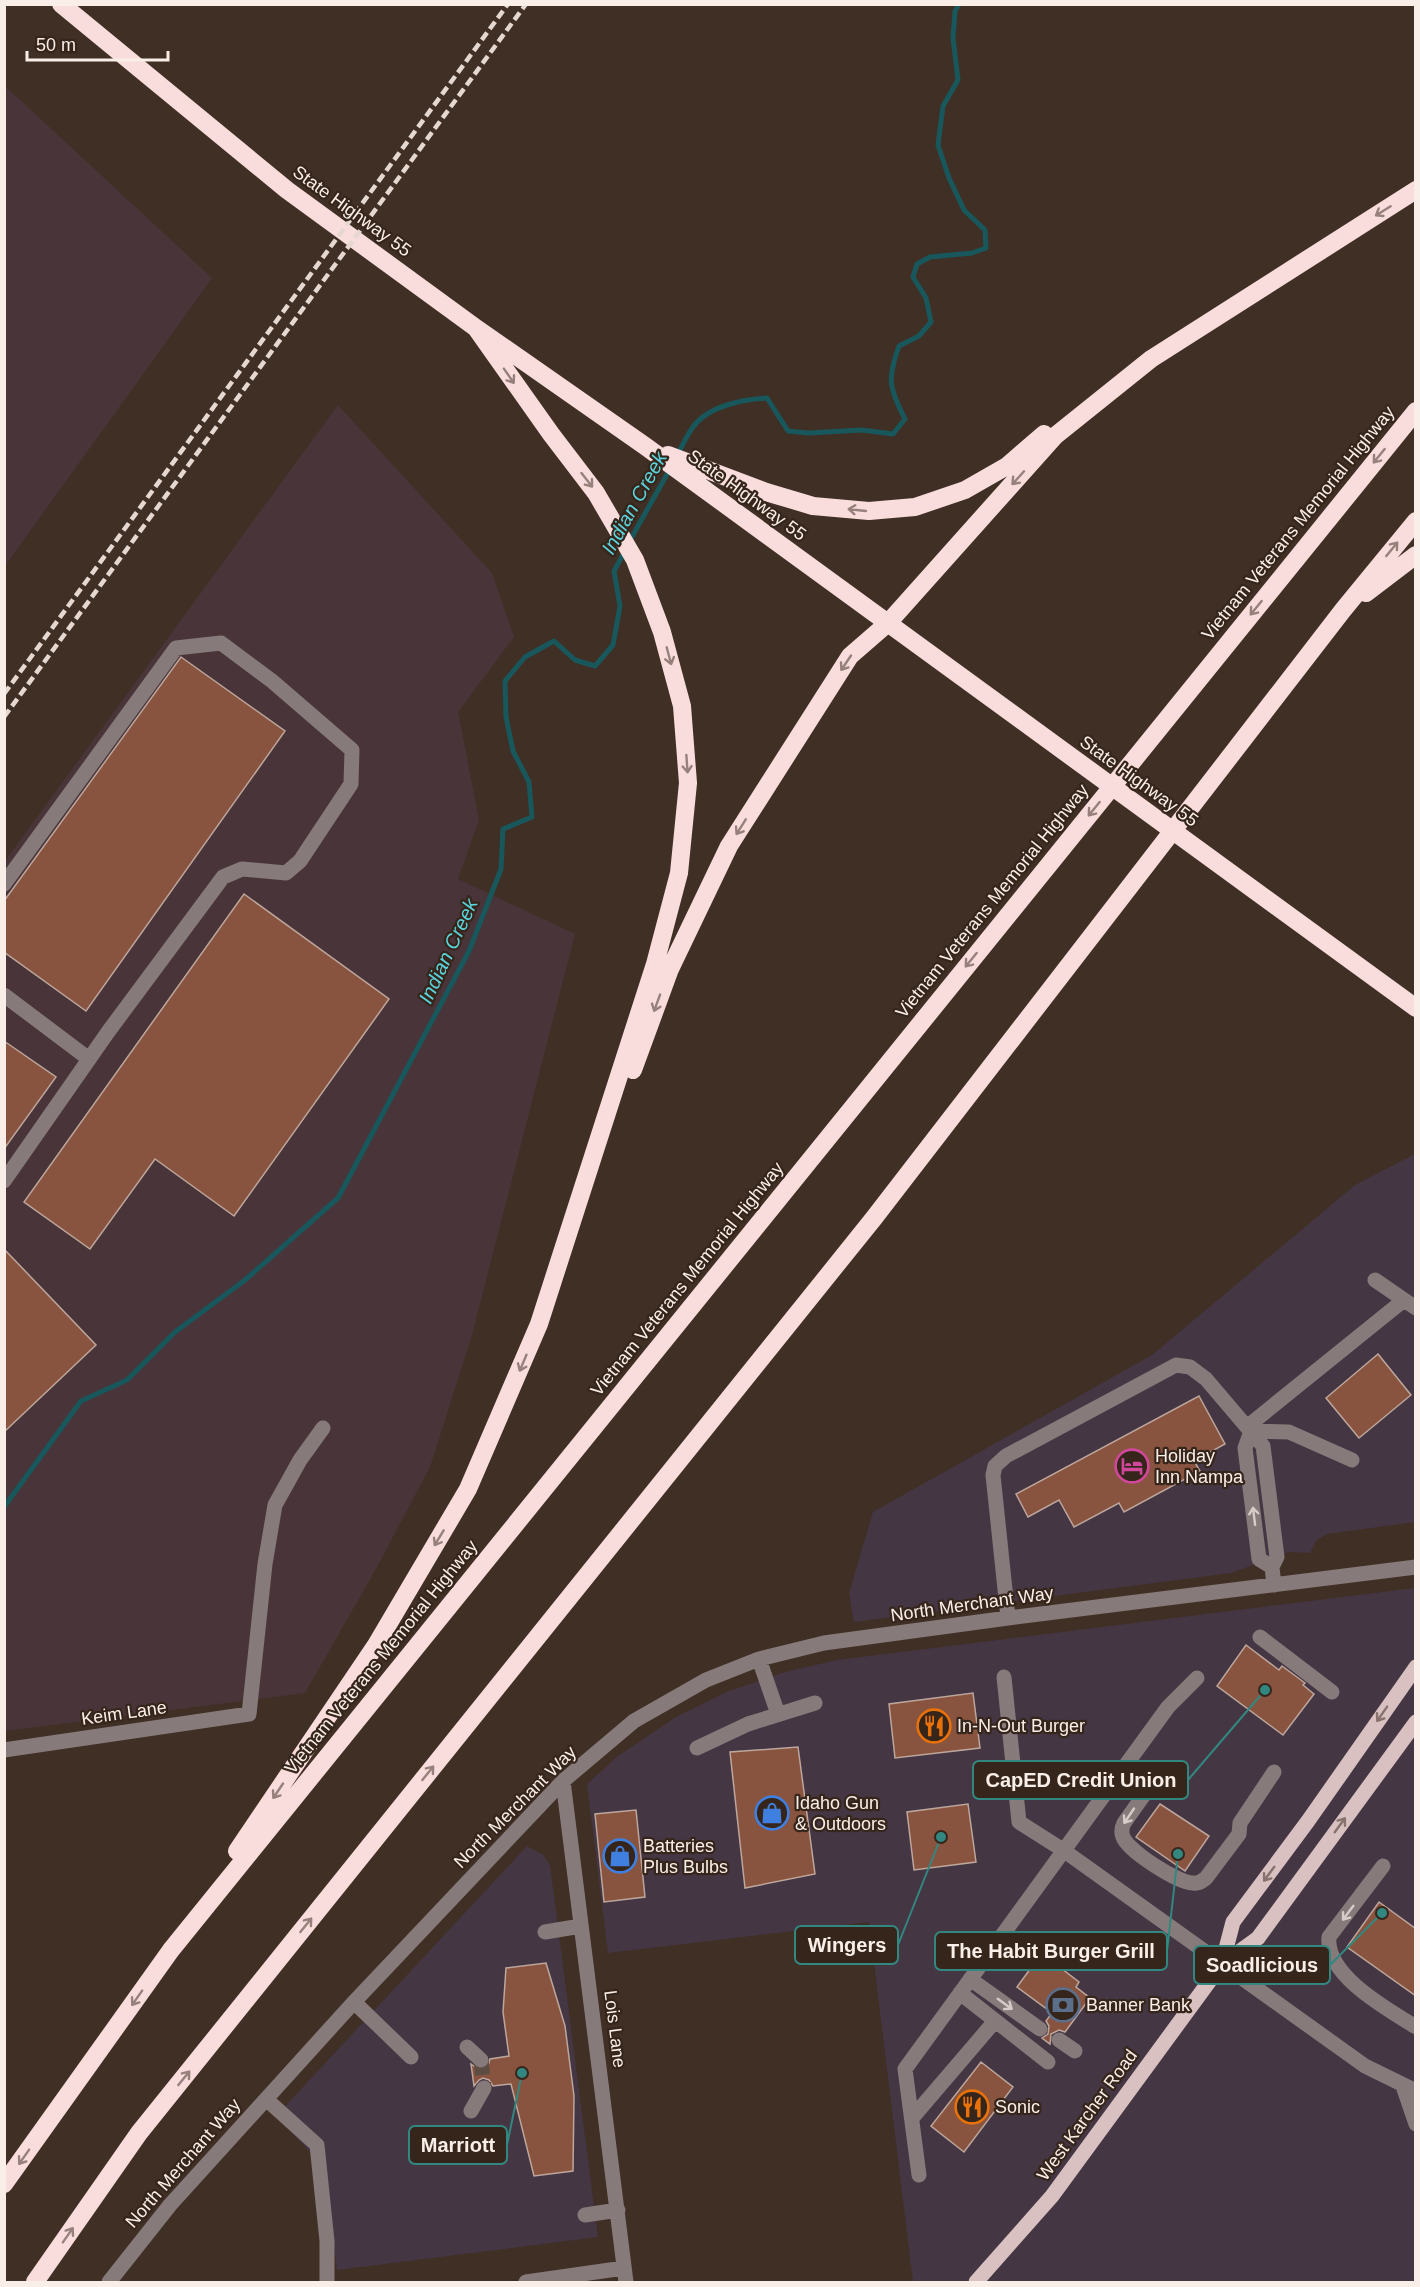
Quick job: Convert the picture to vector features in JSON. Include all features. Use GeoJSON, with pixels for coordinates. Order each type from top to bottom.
{"type":"FeatureCollection","features":[{"type":"Feature","properties":{"kind":"highway","name":"State Highway 55"},"geometry":{"type":"LineString","coordinates":[[62,4],[287,190],[476,328],[645,446],[1416,1008]]}},
{"type":"Feature","properties":{"kind":"highway"},"geometry":{"type":"LineString","coordinates":[[171,1950],[376,1645],[468,1488],[539,1324],[670,969],[729,846],[850,656],[888,623],[1055,436],[1151,359],[1416,190]]}},
{"type":"Feature","properties":{"kind":"highway"},"geometry":{"type":"LineString","coordinates":[[645,446],[766,492],[813,506],[869,512],[915,507],[965,490],[1007,466],[1145,351],[1243,285],[1350,232]]}},
{"type":"Feature","properties":{"kind":"highway"},"geometry":{"type":"LineString","coordinates":[[476,328],[596,493],[635,560],[662,632],[682,706],[688,783],[679,873],[655,964],[539,1324]]}},
{"type":"Feature","properties":{"kind":"highway","name":"Vietnam Veterans Memorial Highway"},"geometry":{"type":"LineString","coordinates":[[4,2184],[171,1950],[1416,411]]}},
{"type":"Feature","properties":{"kind":"highway"},"geometry":{"type":"LineString","coordinates":[[35,2283],[139,2133],[866,1227],[1343,610],[1416,521]]}},
{"type":"Feature","properties":{"kind":"highway"},"geometry":{"type":"LineString","coordinates":[[1343,610],[1416,555]]}},
{"type":"Feature","properties":{"kind":"main road","name":"West Karcher Road"},"geometry":{"type":"LineString","coordinates":[[1222,1964],[1233,1922],[1308,1821],[1416,1667]]}},
{"type":"Feature","properties":{"kind":"main road","name":"West Karcher Road"},"geometry":{"type":"LineString","coordinates":[[976,2283],[1052,2196],[1222,1964],[1257,1938],[1416,1722]]}},
{"type":"Feature","properties":{"kind":"street"},"geometry":{"type":"LineString","coordinates":[[4,884],[176,648],[221,643],[272,681],[352,750],[351,784],[300,861],[286,873],[242,869],[224,877],[89,1059],[4,1181]]}},
{"type":"Feature","properties":{"kind":"street"},"geometry":{"type":"LineString","coordinates":[[4,995],[89,1059]]}},
{"type":"Feature","properties":{"kind":"street"},"geometry":{"type":"LineString","coordinates":[[1250,1429],[1410,1304],[1375,1281]]}},
{"type":"Feature","properties":{"kind":"street"},"geometry":{"type":"LineString","coordinates":[[1008,1618],[993,1475],[999,1461],[1176,1365],[1190,1367],[1206,1378],[1263,1446],[1277,1557],[1272,1567],[1274,1585]]}},
{"type":"Feature","properties":{"kind":"street","name":"Keim Lane"},"geometry":{"type":"LineString","coordinates":[[4,1750],[249,1714],[265,1564],[275,1505],[300,1460],[323,1428]]}},
{"type":"Feature","properties":{"kind":"street"},"geometry":{"type":"LineString","coordinates":[[1250,1429],[1289,1432],[1352,1460]]}},
{"type":"Feature","properties":{"kind":"street","name":"North Merchant Way"},"geometry":{"type":"LineString","coordinates":[[109,2283],[170,2205],[354,2002],[563,1781],[634,1721],[706,1680],[759,1659],[824,1643],[1416,1567]]}},
{"type":"Feature","properties":{"kind":"street"},"geometry":{"type":"LineString","coordinates":[[1260,1637],[1332,1692]]}},
{"type":"Feature","properties":{"kind":"street"},"geometry":{"type":"LineString","coordinates":[[759,1659],[778,1714]]}},
{"type":"Feature","properties":{"kind":"street"},"geometry":{"type":"LineString","coordinates":[[1004,1677],[1019,1822],[1063,1850],[1365,2066],[1409,2088],[1416,2124]]}},
{"type":"Feature","properties":{"kind":"street"},"geometry":{"type":"LineString","coordinates":[[919,2175],[905,2069],[1168,1707],[1197,1678]]}},
{"type":"Feature","properties":{"kind":"street"},"geometry":{"type":"LineString","coordinates":[[698,1748],[748,1724],[815,1703]]}},
{"type":"Feature","properties":{"kind":"street"},"geometry":{"type":"LineString","coordinates":[[1163,1768],[1124,1823],[1123,1836],[1130,1847],[1172,1876],[1193,1884],[1206,1878],[1239,1833],[1240,1823],[1274,1772]]}},
{"type":"Feature","properties":{"kind":"street","name":"Lois Lane"},"geometry":{"type":"LineString","coordinates":[[563,1781],[625,2275]]}},
{"type":"Feature","properties":{"kind":"street"},"geometry":{"type":"LineString","coordinates":[[1383,1866],[1329,1937],[1328,1948],[1333,1960],[1349,1979],[1380,2005],[1416,2027]]}},
{"type":"Feature","properties":{"kind":"street"},"geometry":{"type":"LineString","coordinates":[[545,1932],[581,1926]]}},
{"type":"Feature","properties":{"kind":"street"},"geometry":{"type":"LineString","coordinates":[[970,1979],[1040,2029]]}},
{"type":"Feature","properties":{"kind":"street"},"geometry":{"type":"LineString","coordinates":[[960,1993],[1048,2062]]}},
{"type":"Feature","properties":{"kind":"street"},"geometry":{"type":"LineString","coordinates":[[354,2002],[411,2057]]}},
{"type":"Feature","properties":{"kind":"street"},"geometry":{"type":"LineString","coordinates":[[912,2118],[995,2021]]}},
{"type":"Feature","properties":{"kind":"street"},"geometry":{"type":"LineString","coordinates":[[1059,2040],[1075,2051]]}},
{"type":"Feature","properties":{"kind":"street"},"geometry":{"type":"LineString","coordinates":[[467,2047],[481,2060]]}},
{"type":"Feature","properties":{"kind":"street"},"geometry":{"type":"LineString","coordinates":[[471,2111],[484,2088]]}},
{"type":"Feature","properties":{"kind":"street"},"geometry":{"type":"LineString","coordinates":[[266,2099],[317,2145],[327,2241],[327,2283]]}},
{"type":"Feature","properties":{"kind":"street"},"geometry":{"type":"LineString","coordinates":[[585,2215],[618,2210]]}},
{"type":"Feature","properties":{"kind":"street"},"geometry":{"type":"LineString","coordinates":[[526,2283],[625,2275]]}},
{"type":"Feature","properties":{"kind":"shaded area"},"geometry":{"type":"Polygon","coordinates":[[[5,86],[212,278],[5,566],[5,86]]]}},
{"type":"Feature","properties":{"kind":"shaded area"},"geometry":{"type":"Polygon","coordinates":[[[338,405],[492,573],[514,637],[458,712],[479,820],[458,879],[575,934],[472,1335],[430,1467],[377,1567],[305,1693],[5,1731],[5,861],[338,405]]]}},
{"type":"Feature","properties":{"kind":"shaded area"},"geometry":{"type":"Polygon","coordinates":[[[1415,1154],[1415,1522],[1327,1534],[1317,1540],[1310,1553],[1289,1552],[1231,1573],[854,1622],[849,1593],[873,1512],[1152,1355],[1355,1185],[1415,1154]]]}},
{"type":"Feature","properties":{"kind":"shaded area"},"geometry":{"type":"Polygon","coordinates":[[[1415,1588],[1415,2282],[913,2282],[869,1922],[608,1953],[587,1784],[618,1756],[676,1717],[729,1691],[785,1672],[837,1660],[1415,1588]]]}},
{"type":"Feature","properties":{"kind":"shaded area"},"geometry":{"type":"Polygon","coordinates":[[[527,1846],[543,1855],[550,1865],[598,2237],[337,2270],[324,2167],[276,2116],[527,1846]]]}},
{"type":"Feature","properties":{"kind":"building"},"geometry":{"type":"Polygon","coordinates":[[[181,657],[285,731],[86,1011],[4,952],[4,901],[181,657]]]}},
{"type":"Feature","properties":{"kind":"building"},"geometry":{"type":"Polygon","coordinates":[[[244,894],[389,999],[234,1216],[155,1159],[90,1249],[24,1202],[244,894]]]}},
{"type":"Feature","properties":{"kind":"building"},"geometry":{"type":"Polygon","coordinates":[[[4,1041],[56,1077],[4,1149],[4,1041]]]}},
{"type":"Feature","properties":{"kind":"building"},"geometry":{"type":"Polygon","coordinates":[[[4,1249],[96,1345],[4,1432],[4,1249]]]}},
{"type":"Feature","properties":{"kind":"building"},"geometry":{"type":"Polygon","coordinates":[[[1378,1354],[1411,1395],[1359,1438],[1326,1398],[1378,1354]]]}},
{"type":"Feature","properties":{"kind":"building","name":"Holiday Inn Nampa"},"geometry":{"type":"Polygon","coordinates":[[[1199,1396],[1225,1444],[1194,1461],[1200,1471],[1124,1512],[1119,1503],[1074,1527],[1059,1500],[1028,1517],[1016,1494],[1199,1396]]]}},
{"type":"Feature","properties":{"kind":"building"},"geometry":{"type":"Polygon","coordinates":[[[1246,1645],[1279,1670],[1282,1666],[1305,1683],[1303,1685],[1314,1694],[1283,1735],[1217,1686],[1246,1645]]]}},
{"type":"Feature","properties":{"kind":"building","name":"In-N-Out Burger"},"geometry":{"type":"Polygon","coordinates":[[[973,1693],[980,1748],[895,1758],[889,1704],[973,1693]]]}},
{"type":"Feature","properties":{"kind":"building","name":"Idaho Gun & Outdoors"},"geometry":{"type":"Polygon","coordinates":[[[798,1747],[815,1874],[745,1888],[730,1752],[798,1747]]]}},
{"type":"Feature","properties":{"kind":"building"},"geometry":{"type":"Polygon","coordinates":[[[968,1804],[976,1862],[914,1870],[907,1812],[968,1804]]]}},
{"type":"Feature","properties":{"kind":"building"},"geometry":{"type":"Polygon","coordinates":[[[1160,1804],[1209,1836],[1185,1871],[1136,1837],[1160,1804]]]}},
{"type":"Feature","properties":{"kind":"building","name":"Batteries Plus Bulbs"},"geometry":{"type":"Polygon","coordinates":[[[636,1810],[645,1897],[604,1902],[595,1814],[636,1810]]]}},
{"type":"Feature","properties":{"kind":"building"},"geometry":{"type":"Polygon","coordinates":[[[1379,1902],[1416,1929],[1416,1996],[1347,1947],[1379,1902]]]}},
{"type":"Feature","properties":{"kind":"building","name":"Banner Bank"},"geometry":{"type":"Polygon","coordinates":[[[1045,1956],[1079,1982],[1076,1987],[1090,1998],[1065,2032],[1059,2030],[1051,2034],[1050,2044],[1042,2038],[1048,2034],[1049,2026],[1046,2021],[1052,2013],[1017,1987],[1036,1961],[1040,1963],[1045,1956]]]}},
{"type":"Feature","properties":{"kind":"building"},"geometry":{"type":"Polygon","coordinates":[[[546,1963],[565,2026],[574,2096],[573,2171],[534,2176],[511,2084],[493,2086],[489,2080],[483,2078],[474,2086],[471,2064],[478,2069],[483,2069],[488,2066],[490,2059],[509,2056],[503,2012],[506,1968],[546,1963]]]}},
{"type":"Feature","properties":{"kind":"building","name":"Sonic"},"geometry":{"type":"Polygon","coordinates":[[[981,2062],[1013,2087],[964,2152],[931,2126],[981,2062]]]}},
{"type":"Feature","properties":{"kind":"waterway","name":"Indian Creek"},"geometry":{"type":"LineString","coordinates":[[677,456],[693,427],[700,420],[717,409],[748,400],[767,398],[788,431],[809,433],[862,430],[893,434],[905,419],[893,391],[891,375],[895,357],[899,346],[919,336],[931,322],[926,298],[913,277],[917,264],[930,257],[972,253],[986,248],[985,230],[964,210],[949,178],[938,145],[943,106],[958,80],[953,38],[955,11],[959,4]]}},
{"type":"Feature","properties":{"kind":"waterway","name":"Indian Creek"},"geometry":{"type":"LineString","coordinates":[[629,542],[670,469]]}},
{"type":"Feature","properties":{"kind":"waterway","name":"Indian Creek"},"geometry":{"type":"LineString","coordinates":[[4,1507],[81,1401],[127,1380],[175,1332],[245,1280],[338,1198],[469,951],[501,869],[503,829],[532,817],[529,782],[513,751],[506,717],[505,681],[525,657],[554,641],[575,660],[595,666],[613,645],[620,606],[614,571],[625,551]]}},
{"type":"Feature","properties":{"kind":"tunnel"},"geometry":{"type":"LineString","coordinates":[[481,2060],[484,2088]]}},
{"type":"Feature","properties":{"kind":"railway"},"geometry":{"type":"LineString","coordinates":[[4,694],[508,4]]}},
{"type":"Feature","properties":{"kind":"railway"},"geometry":{"type":"LineString","coordinates":[[4,717],[526,4]]}},
{"type":"Feature","properties":{"kind":"place","name":"Holiday Inn Nampa"},"geometry":{"type":"Point","coordinates":[1132,1466]}},
{"type":"Feature","properties":{"kind":"place","name":"CapED Credit Union"},"geometry":{"type":"Point","coordinates":[1265,1690]}},
{"type":"Feature","properties":{"kind":"place","name":"In-N-Out Burger"},"geometry":{"type":"Point","coordinates":[934,1726]}},
{"type":"Feature","properties":{"kind":"place","name":"Idaho Gun & Outdoors"},"geometry":{"type":"Point","coordinates":[772,1813]}},
{"type":"Feature","properties":{"kind":"place","name":"Wingers"},"geometry":{"type":"Point","coordinates":[941,1837]}},
{"type":"Feature","properties":{"kind":"place","name":"The Habit Burger Grill"},"geometry":{"type":"Point","coordinates":[1178,1854]}},
{"type":"Feature","properties":{"kind":"place","name":"Batteries Plus Bulbs"},"geometry":{"type":"Point","coordinates":[620,1856]}},
{"type":"Feature","properties":{"kind":"place","name":"Soadlicious"},"geometry":{"type":"Point","coordinates":[1382,1913]}},
{"type":"Feature","properties":{"kind":"place","name":"Banner Bank"},"geometry":{"type":"Point","coordinates":[1063,2005]}},
{"type":"Feature","properties":{"kind":"place","name":"Marriott"},"geometry":{"type":"Point","coordinates":[522,2073]}},
{"type":"Feature","properties":{"kind":"place","name":"Sonic"},"geometry":{"type":"Point","coordinates":[972,2107]}}]}
